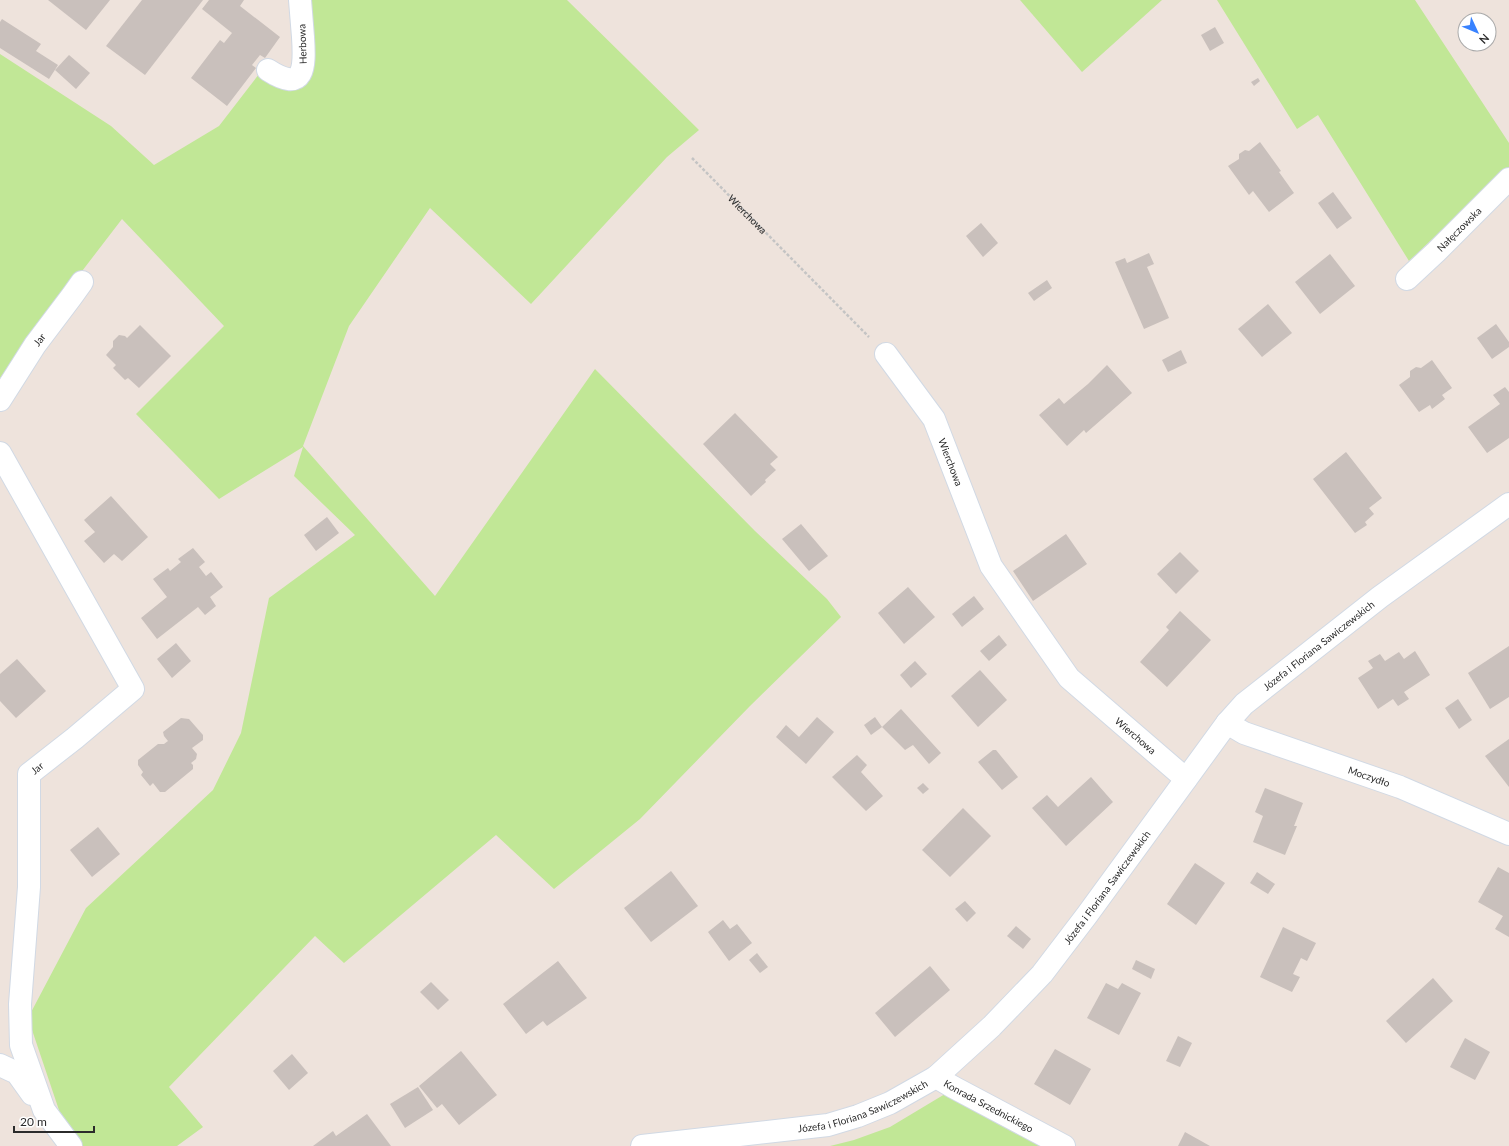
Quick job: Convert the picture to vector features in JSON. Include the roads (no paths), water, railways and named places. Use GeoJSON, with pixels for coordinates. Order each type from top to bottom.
{"type":"FeatureCollection","features":[{"type":"Feature","properties":{"kind":"street","name":"Herbowa"},"geometry":{"type":"LineString","coordinates":[[268,70],[280,78],[294,79],[303,70],[304,59],[300,0]]}},
{"type":"Feature","properties":{"kind":"street","name":"Nałęczowska"},"geometry":{"type":"LineString","coordinates":[[1407,279],[1509,179]]}},
{"type":"Feature","properties":{"kind":"street","name":"Jar"},"geometry":{"type":"LineString","coordinates":[[0,400],[35,345],[82,282]]}},
{"type":"Feature","properties":{"kind":"street","name":"Wierchowa"},"geometry":{"type":"LineString","coordinates":[[886,354],[934,419],[991,566],[1069,678],[1186,779]]}},
{"type":"Feature","properties":{"kind":"street","name":"Jar"},"geometry":{"type":"LineString","coordinates":[[0,453],[133,689],[76,738],[29,774],[29,887],[20,1004],[21,1045],[44,1110],[72,1146]]}},
{"type":"Feature","properties":{"kind":"street","name":"Józefa i Floriana Sawiczewskich"},"geometry":{"type":"LineString","coordinates":[[642,1146],[828,1125],[858,1116],[890,1103],[936,1077],[992,1026],[1042,974],[1092,909],[1227,723],[1244,704],[1380,597],[1509,504]]}},
{"type":"Feature","properties":{"kind":"street","name":"Moczydło"},"geometry":{"type":"LineString","coordinates":[[1227,723],[1244,733],[1400,787],[1509,834]]}},
{"type":"Feature","properties":{"kind":"street"},"geometry":{"type":"LineString","coordinates":[[0,1065],[16,1073],[44,1110]]}},
{"type":"Feature","properties":{"kind":"street","name":"Konrada Srzednickiego"},"geometry":{"type":"LineString","coordinates":[[936,1077],[1064,1146]]}}]}
